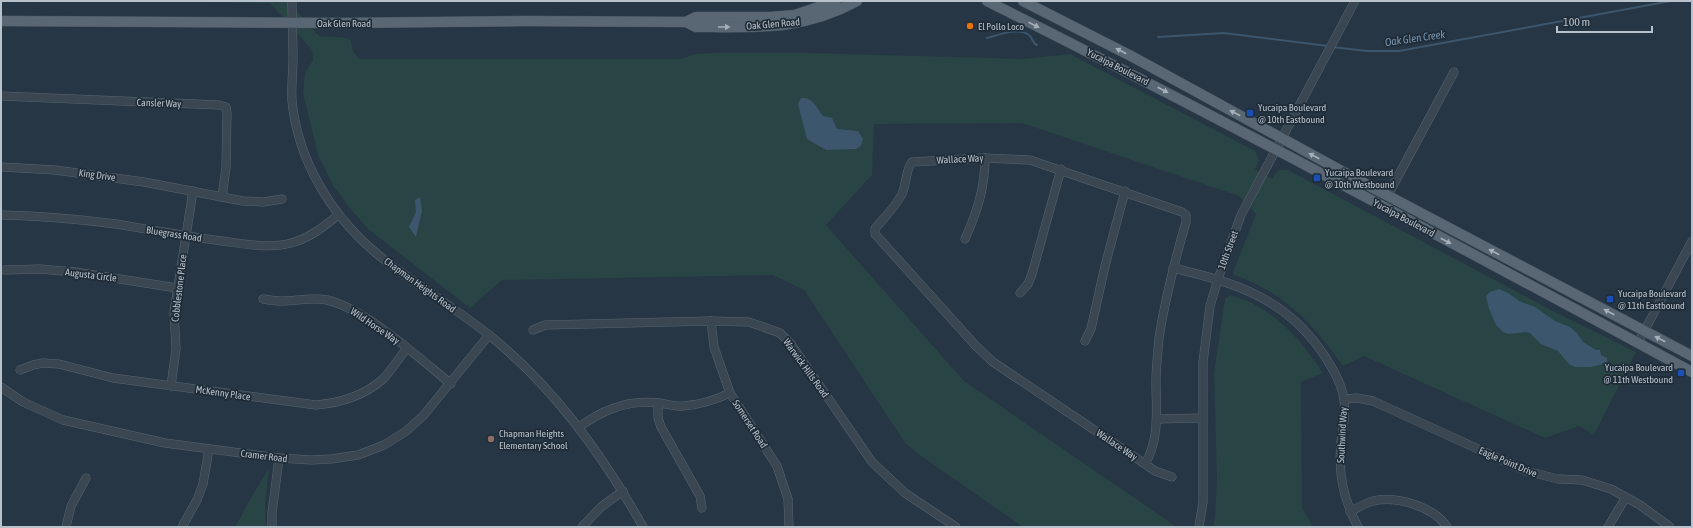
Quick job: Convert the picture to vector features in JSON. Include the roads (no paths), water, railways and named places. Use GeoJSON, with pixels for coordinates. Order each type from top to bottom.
{"type":"FeatureCollection","features":[{"type":"Feature","properties":{"kind":"main road","name":"Oak Glen Road"},"geometry":{"type":"LineString","coordinates":[[686,22],[696,17],[771,17],[795,15],[836,1]]}},
{"type":"Feature","properties":{"kind":"main road","name":"Oak Glen Road"},"geometry":{"type":"LineString","coordinates":[[1,21],[348,23],[524,21],[686,22],[696,27],[769,27],[815,20],[845,8],[857,1]]}},
{"type":"Feature","properties":{"kind":"main road","name":"Yucaipa Boulevard"},"geometry":{"type":"LineString","coordinates":[[987,1],[1276,149],[1692,372]]}},
{"type":"Feature","properties":{"kind":"main road","name":"Yucaipa Boulevard"},"geometry":{"type":"LineString","coordinates":[[1023,1],[1136,58],[1388,195],[1692,356]]}},
{"type":"Feature","properties":{"kind":"street","name":"Chapman Heights Road"},"geometry":{"type":"LineString","coordinates":[[292,1],[292,101],[298,135],[308,163],[322,191],[338,215],[350,229],[377,253],[489,335],[522,364],[554,397],[579,427],[623,491],[643,527]]}},
{"type":"Feature","properties":{"kind":"street","name":"10th Street"},"geometry":{"type":"LineString","coordinates":[[1199,527],[1203,486],[1203,362],[1210,306],[1218,279],[1241,216],[1355,1]]}},
{"type":"Feature","properties":{"kind":"street"},"geometry":{"type":"LineString","coordinates":[[1388,195],[1454,72]]}},
{"type":"Feature","properties":{"kind":"street","name":"Cansler Way"},"geometry":{"type":"LineString","coordinates":[[1,96],[219,105],[226,107],[226,168],[222,197]]}},
{"type":"Feature","properties":{"kind":"street"},"geometry":{"type":"LineString","coordinates":[[966,239],[977,214],[983,190],[985,158]]}},
{"type":"Feature","properties":{"kind":"street","name":"Wallace Way"},"geometry":{"type":"LineString","coordinates":[[1145,464],[1155,438],[1157,419],[1156,379],[1160,338],[1173,268],[1186,222],[1186,215],[1182,212],[1125,191],[1030,160],[985,158],[912,162],[908,168],[903,193],[891,212],[875,229],[875,234],[976,346],[994,362],[1155,471],[1172,477]]}},
{"type":"Feature","properties":{"kind":"street","name":"King Drive"},"geometry":{"type":"LineString","coordinates":[[1,167],[55,170],[144,182],[243,202],[264,202],[282,199]]}},
{"type":"Feature","properties":{"kind":"street"},"geometry":{"type":"LineString","coordinates":[[1020,293],[1028,284],[1032,274],[1061,169]]}},
{"type":"Feature","properties":{"kind":"street","name":"Cobblestone Place"},"geometry":{"type":"LineString","coordinates":[[171,386],[176,349],[174,328],[177,288],[193,191]]}},
{"type":"Feature","properties":{"kind":"street"},"geometry":{"type":"LineString","coordinates":[[1085,341],[1091,329],[1105,266],[1125,191]]}},
{"type":"Feature","properties":{"kind":"street","name":"Bluegrass Road"},"geometry":{"type":"LineString","coordinates":[[1,216],[40,216],[253,245],[279,245],[292,243],[317,232],[338,215]]}},
{"type":"Feature","properties":{"kind":"street"},"geometry":{"type":"LineString","coordinates":[[1638,343],[1692,241]]}},
{"type":"Feature","properties":{"kind":"street","name":"Southwind Way"},"geometry":{"type":"LineString","coordinates":[[1173,268],[1218,279],[1252,292],[1278,308],[1298,324],[1320,349],[1333,369],[1344,399],[1344,419],[1340,462],[1341,482],[1346,502],[1358,527]]}},
{"type":"Feature","properties":{"kind":"street","name":"Augusta Circle"},"geometry":{"type":"LineString","coordinates":[[4,270],[40,269],[75,272],[177,288]]}},
{"type":"Feature","properties":{"kind":"street","name":"Wild Horse Way"},"geometry":{"type":"LineString","coordinates":[[263,299],[279,301],[317,299],[337,303],[356,312],[406,348],[451,384]]}},
{"type":"Feature","properties":{"kind":"street","name":"Warwick Hills Road"},"geometry":{"type":"LineString","coordinates":[[533,330],[545,325],[711,321],[749,322],[780,333],[791,344],[872,462],[905,493],[956,527]]}},
{"type":"Feature","properties":{"kind":"street","name":"Somerset Road"},"geometry":{"type":"LineString","coordinates":[[711,321],[714,347],[730,393],[778,466],[788,499],[789,527]]}},
{"type":"Feature","properties":{"kind":"street","name":"Cramer Road"},"geometry":{"type":"LineString","coordinates":[[1,387],[24,402],[63,420],[165,443],[279,458],[331,460],[358,454],[384,445],[405,432],[423,416],[451,384],[489,335]]}},
{"type":"Feature","properties":{"kind":"street","name":"McKenny Place"},"geometry":{"type":"LineString","coordinates":[[20,370],[43,363],[59,364],[113,378],[316,405],[331,404],[365,392],[382,379],[406,348]]}},
{"type":"Feature","properties":{"kind":"street"},"geometry":{"type":"LineString","coordinates":[[579,427],[602,412],[612,408],[639,403],[658,403],[682,406],[696,405],[711,402],[730,393]]}},
{"type":"Feature","properties":{"kind":"street","name":"Eagle Point Drive"},"geometry":{"type":"LineString","coordinates":[[1344,399],[1357,398],[1373,401],[1526,471],[1558,479],[1582,480],[1611,488],[1670,527]]}},
{"type":"Feature","properties":{"kind":"street"},"geometry":{"type":"LineString","coordinates":[[658,403],[658,418],[661,427],[700,496],[702,508]]}},
{"type":"Feature","properties":{"kind":"street"},"geometry":{"type":"LineString","coordinates":[[1157,419],[1202,418]]}},
{"type":"Feature","properties":{"kind":"street"},"geometry":{"type":"LineString","coordinates":[[182,527],[201,490],[209,449]]}},
{"type":"Feature","properties":{"kind":"street"},"geometry":{"type":"LineString","coordinates":[[272,527],[272,512],[279,458]]}},
{"type":"Feature","properties":{"kind":"street"},"geometry":{"type":"LineString","coordinates":[[66,527],[71,506],[86,478]]}},
{"type":"Feature","properties":{"kind":"street"},"geometry":{"type":"LineString","coordinates":[[582,527],[601,507],[623,491]]}},
{"type":"Feature","properties":{"kind":"street"},"geometry":{"type":"LineString","coordinates":[[1608,527],[1626,497]]}},
{"type":"Feature","properties":{"kind":"street"},"geometry":{"type":"LineString","coordinates":[[1350,512],[1373,502],[1391,500],[1410,503],[1429,511],[1443,521],[1447,527]]}},
{"type":"Feature","properties":{"kind":"water"},"geometry":{"type":"Polygon","coordinates":[[[801,98],[811,101],[823,116],[832,118],[837,129],[858,131],[863,139],[861,146],[856,149],[826,150],[807,139],[798,104],[801,98]]]}},
{"type":"Feature","properties":{"kind":"water"},"geometry":{"type":"Polygon","coordinates":[[[420,197],[422,211],[416,237],[409,227],[416,212],[415,200],[420,197]]]}},
{"type":"Feature","properties":{"kind":"water"},"geometry":{"type":"Polygon","coordinates":[[[1499,289],[1508,293],[1519,301],[1535,307],[1555,321],[1570,327],[1577,333],[1583,342],[1596,350],[1600,350],[1601,355],[1607,358],[1607,363],[1591,367],[1575,367],[1569,364],[1558,351],[1541,344],[1530,333],[1509,334],[1503,332],[1496,325],[1489,309],[1486,296],[1490,292],[1499,289]]]}},
{"type":"Feature","properties":{"kind":"waterway","name":"Oak Glen Creek"},"geometry":{"type":"LineString","coordinates":[[1332,47],[1367,51],[1399,51],[1671,1]]}},
{"type":"Feature","properties":{"kind":"waterway","name":"Oak Glen Creek"},"geometry":{"type":"LineString","coordinates":[[987,38],[1008,32],[1019,32],[1029,35],[1037,45]]}},
{"type":"Feature","properties":{"kind":"waterway","name":"Oak Glen Creek"},"geometry":{"type":"LineString","coordinates":[[1158,37],[1224,33],[1328,46]]}},
{"type":"Feature","properties":{"kind":"place","name":"El Pollo Loco"},"geometry":{"type":"Point","coordinates":[970,26]}},
{"type":"Feature","properties":{"kind":"place","name":"Yucaipa Boulevard @ 10th Eastbound"},"geometry":{"type":"Point","coordinates":[1250,113]}},
{"type":"Feature","properties":{"kind":"place","name":"Yucaipa Boulevard @ 10th Westbound"},"geometry":{"type":"Point","coordinates":[1317,178]}},
{"type":"Feature","properties":{"kind":"place","name":"Yucaipa Boulevard @ 11th Eastbound"},"geometry":{"type":"Point","coordinates":[1610,299]}},
{"type":"Feature","properties":{"kind":"place","name":"Yucaipa Boulevard @ 11th Westbound"},"geometry":{"type":"Point","coordinates":[1681,373]}},
{"type":"Feature","properties":{"kind":"place","name":"Chapman Heights Elementary School"},"geometry":{"type":"Point","coordinates":[491,439]}}]}
